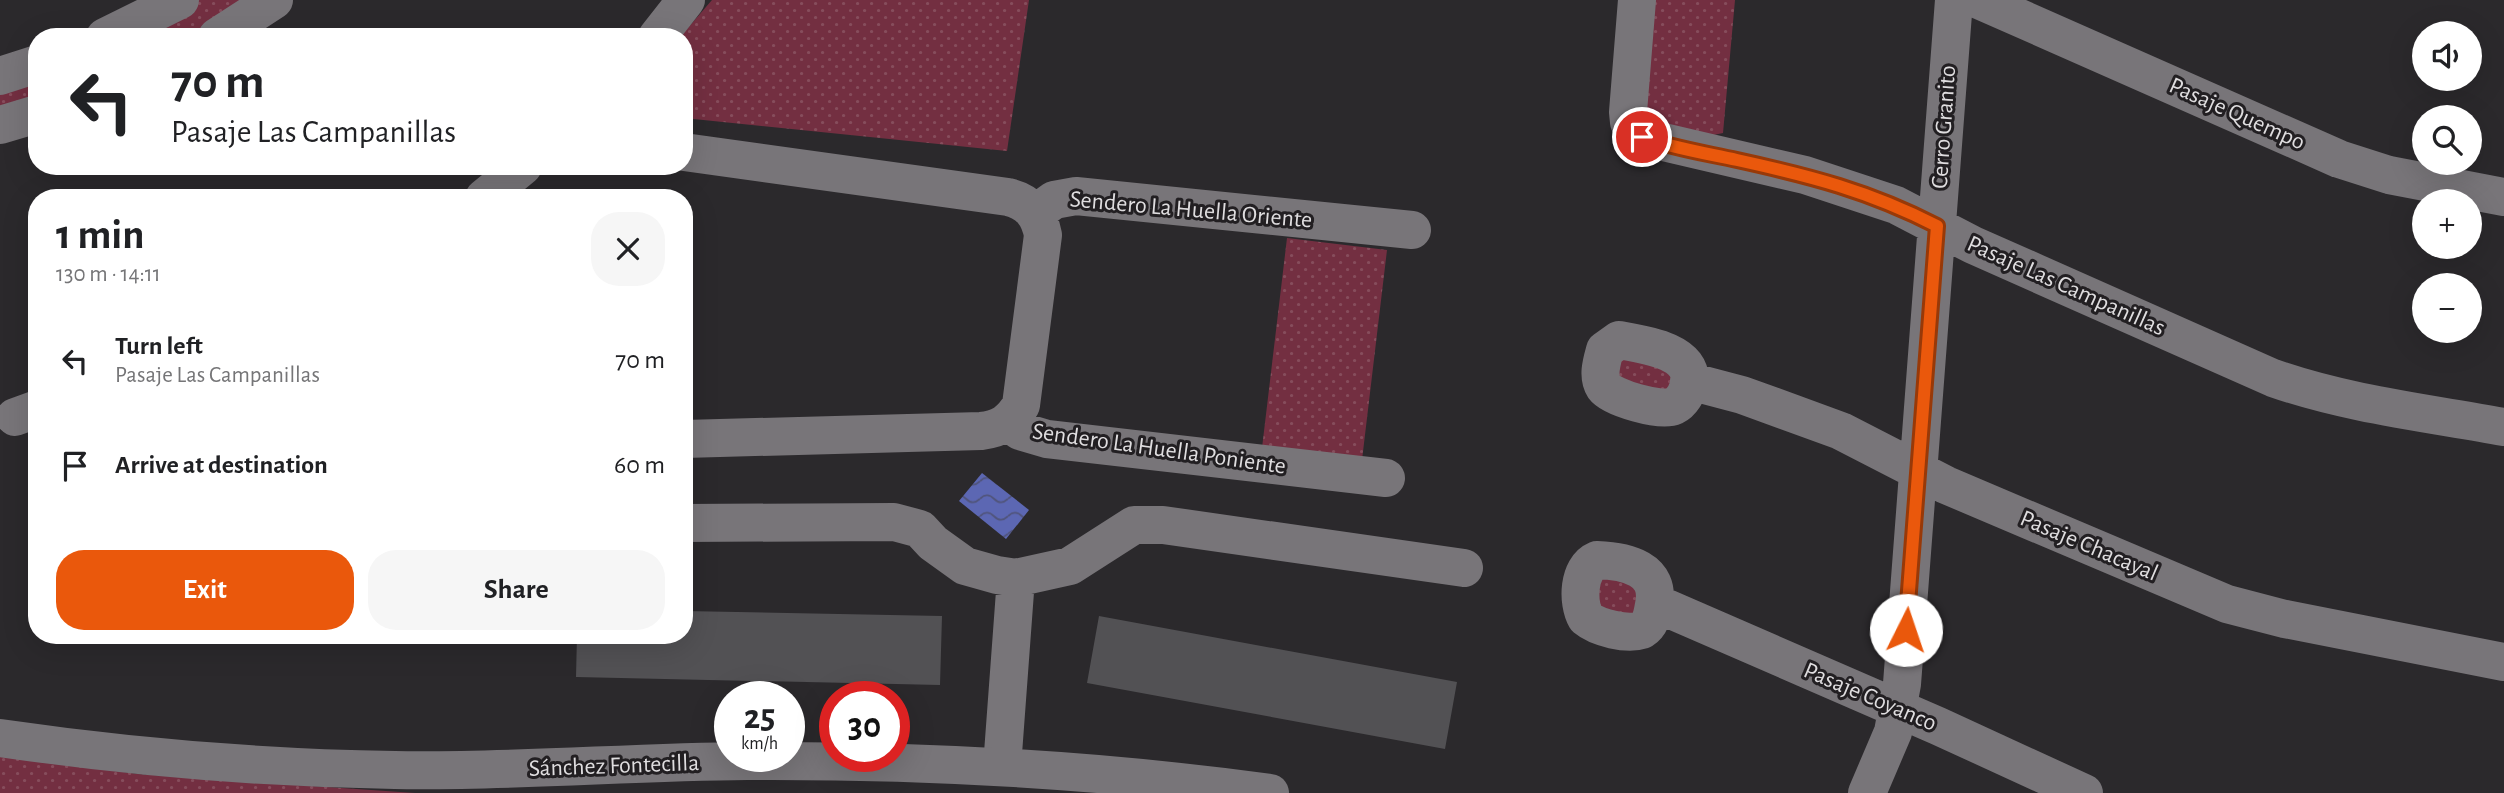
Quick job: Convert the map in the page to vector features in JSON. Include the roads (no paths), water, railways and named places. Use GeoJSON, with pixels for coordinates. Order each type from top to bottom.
{"type":"FeatureCollection","features":[{"type":"Feature","properties":{"kind":"street"},"geometry":{"type":"LineString","coordinates":[[123,28],[180,0]]}},
{"type":"Feature","properties":{"kind":"street"},"geometry":{"type":"LineString","coordinates":[[231,28],[274,0]]}},
{"type":"Feature","properties":{"kind":"street"},"geometry":{"type":"LineString","coordinates":[[664,28],[686,0]]}},
{"type":"Feature","properties":{"kind":"street","name":"Pasaje Las Campanillas"},"geometry":{"type":"LineString","coordinates":[[1637,0],[1628,112],[1634,131],[1642,137],[1805,175],[1896,205],[1973,245],[2298,387],[2328,395],[2504,427]]}},
{"type":"Feature","properties":{"kind":"street","name":"Cerro Granito"},"geometry":{"type":"LineString","coordinates":[[1867,793],[1885,754],[1898,710],[1954,0]]}},
{"type":"Feature","properties":{"kind":"street","name":"Pasaje Quempo"},"geometry":{"type":"LineString","coordinates":[[1979,0],[2339,159],[2389,175],[2504,197]]}},
{"type":"Feature","properties":{"kind":"street"},"geometry":{"type":"LineString","coordinates":[[0,76],[28,67]]}},
{"type":"Feature","properties":{"kind":"street"},"geometry":{"type":"LineString","coordinates":[[0,125],[28,117]]}},
{"type":"Feature","properties":{"kind":"street","name":"Sendero La Huella Oriente"},"geometry":{"type":"LineString","coordinates":[[693,152],[1008,197],[1019,200],[1036,213],[1054,200],[1076,197],[1412,230]]}},
{"type":"Feature","properties":{"kind":"street"},"geometry":{"type":"LineString","coordinates":[[495,189],[512,175]]}},
{"type":"Feature","properties":{"kind":"street"},"geometry":{"type":"LineString","coordinates":[[1008,422],[1021,405],[1041,261],[1043,235],[1036,213]]}},
{"type":"Feature","properties":{"kind":"street","name":"Pasaje Chacayal"},"geometry":{"type":"LineString","coordinates":[[1689,381],[1794,412],[1841,431],[1946,485],[2227,604],[2285,619],[2504,662]]}},
{"type":"Feature","properties":{"kind":"street","name":"Sendero La Huella Poniente"},"geometry":{"type":"LineString","coordinates":[[693,439],[981,431],[1000,427],[1008,422],[1020,431],[1047,439],[1386,478]]}},
{"type":"Feature","properties":{"kind":"street"},"geometry":{"type":"LineString","coordinates":[[693,523],[894,522],[920,529],[933,543],[965,566],[1016,578],[1070,566],[1134,525],[1163,525],[1464,568]]}},
{"type":"Feature","properties":{"kind":"street"},"geometry":{"type":"LineString","coordinates":[[1002,767],[1016,578]]}},
{"type":"Feature","properties":{"kind":"street","name":"Pasaje Coyanco"},"geometry":{"type":"LineString","coordinates":[[1655,603],[1938,726],[2084,793]]}},
{"type":"Feature","properties":{"kind":"street","name":"Sánchez Fontecilla"},"geometry":{"type":"LineString","coordinates":[[0,738],[156,758],[276,766],[396,770],[528,769],[746,761],[1002,767],[1164,779],[1270,793]]}},
{"type":"Feature","properties":{"kind":"water"},"geometry":{"type":"Polygon","coordinates":[[[982,473],[1029,510],[1006,539],[959,501],[982,473]]]}}]}
